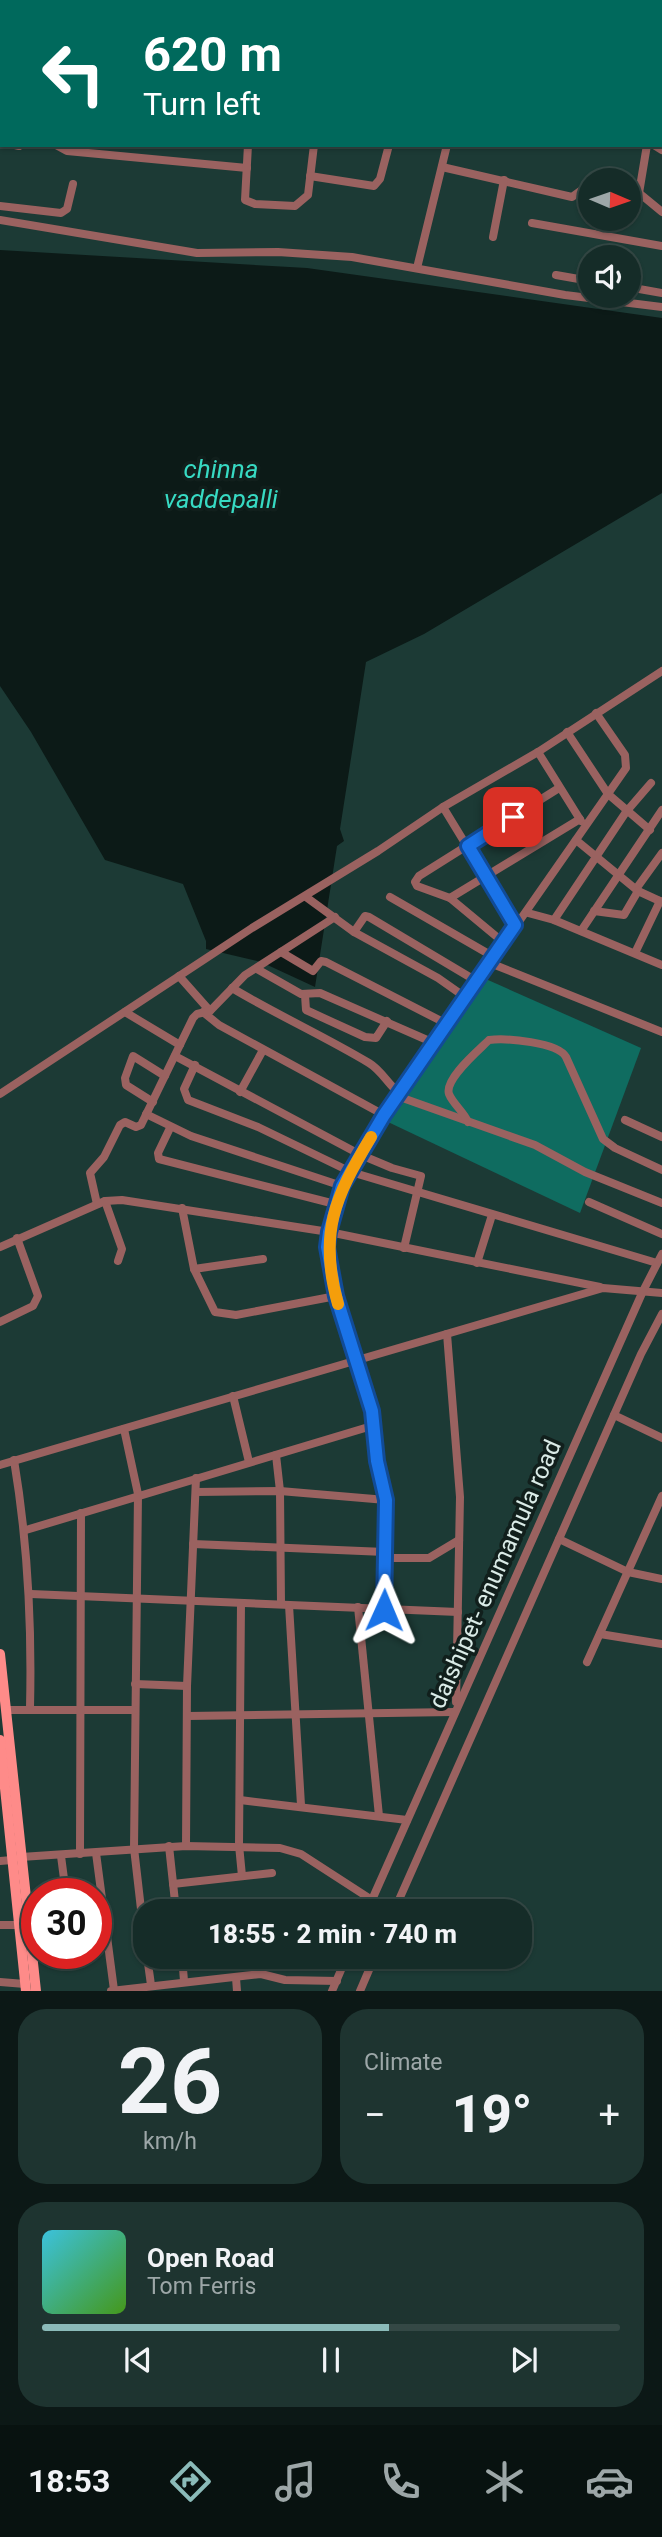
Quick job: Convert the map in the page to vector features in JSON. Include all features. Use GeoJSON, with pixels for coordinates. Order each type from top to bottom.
{"type":"FeatureCollection","features":[{"type":"Feature","properties":{"kind":"main road"},"geometry":{"type":"LineString","coordinates":[[0,1654],[17,1858],[18,1925],[26,1987]]}},
{"type":"Feature","properties":{"kind":"main road"},"geometry":{"type":"LineString","coordinates":[[0,1740],[17,1858],[22,1878]]}},
{"type":"Feature","properties":{"kind":"main road"},"geometry":{"type":"LineString","coordinates":[[35,1969],[36,1991]]}},
{"type":"Feature","properties":{"kind":"street"},"geometry":{"type":"LineString","coordinates":[[60,147],[67,151],[247,167]]}},
{"type":"Feature","properties":{"kind":"street"},"geometry":{"type":"LineString","coordinates":[[248,147],[243,197],[254,205],[300,204],[308,195],[314,147]]}},
{"type":"Feature","properties":{"kind":"street"},"geometry":{"type":"LineString","coordinates":[[310,176],[374,186],[380,179],[388,147]]}},
{"type":"Feature","properties":{"kind":"street"},"geometry":{"type":"LineString","coordinates":[[417,268],[447,147]]}},
{"type":"Feature","properties":{"kind":"street"},"geometry":{"type":"LineString","coordinates":[[641,181],[647,147]]}},
{"type":"Feature","properties":{"kind":"street"},"geometry":{"type":"LineString","coordinates":[[442,167],[572,197],[578,193]]}},
{"type":"Feature","properties":{"kind":"street"},"geometry":{"type":"LineString","coordinates":[[493,237],[504,180]]}},
{"type":"Feature","properties":{"kind":"street"},"geometry":{"type":"LineString","coordinates":[[0,206],[61,213],[67,209],[73,184]]}},
{"type":"Feature","properties":{"kind":"street"},"geometry":{"type":"LineString","coordinates":[[641,195],[662,212]]}},
{"type":"Feature","properties":{"kind":"street"},"geometry":{"type":"LineString","coordinates":[[0,220],[197,253],[314,254],[417,268],[565,296],[662,307]]}},
{"type":"Feature","properties":{"kind":"street"},"geometry":{"type":"LineString","coordinates":[[532,223],[662,246]]}},
{"type":"Feature","properties":{"kind":"street"},"geometry":{"type":"LineString","coordinates":[[556,275],[578,279]]}},
{"type":"Feature","properties":{"kind":"street"},"geometry":{"type":"LineString","coordinates":[[641,289],[662,293]]}},
{"type":"Feature","properties":{"kind":"street"},"geometry":{"type":"LineString","coordinates":[[0,1094],[443,807],[538,752],[662,671]]}},
{"type":"Feature","properties":{"kind":"street"},"geometry":{"type":"LineString","coordinates":[[450,898],[582,823],[608,794],[623,773],[627,762],[596,713]]}},
{"type":"Feature","properties":{"kind":"street"},"geometry":{"type":"LineString","coordinates":[[567,732],[608,794],[650,830]]}},
{"type":"Feature","properties":{"kind":"street"},"geometry":{"type":"LineString","coordinates":[[538,752],[582,823]]}},
{"type":"Feature","properties":{"kind":"street"},"geometry":{"type":"LineString","coordinates":[[554,920],[626,812],[651,783]]}},
{"type":"Feature","properties":{"kind":"street"},"geometry":{"type":"LineString","coordinates":[[503,942],[450,898],[417,886],[416,878],[559,788]]}},
{"type":"Feature","properties":{"kind":"street"},"geometry":{"type":"LineString","coordinates":[[443,807],[515,925]]}},
{"type":"Feature","properties":{"kind":"street"},"geometry":{"type":"LineString","coordinates":[[581,931],[662,810]]}},
{"type":"Feature","properties":{"kind":"street"},"geometry":{"type":"LineString","coordinates":[[384,1610],[386,1500],[377,1461],[375,1425],[369,1398],[354,1361],[336,1296],[327,1247],[335,1204],[342,1186],[384,1115],[515,925],[528,912],[576,839],[582,823]]}},
{"type":"Feature","properties":{"kind":"street"},"geometry":{"type":"LineString","coordinates":[[576,839],[637,890],[661,902],[635,953]]}},
{"type":"Feature","properties":{"kind":"street"},"geometry":{"type":"LineString","coordinates":[[594,911],[624,915],[662,853]]}},
{"type":"Feature","properties":{"kind":"street"},"geometry":{"type":"LineString","coordinates":[[306,897],[354,932],[438,978],[465,997]]}},
{"type":"Feature","properties":{"kind":"street"},"geometry":{"type":"LineString","coordinates":[[390,897],[492,960],[662,1032]]}},
{"type":"Feature","properties":{"kind":"street"},"geometry":{"type":"LineString","coordinates":[[528,912],[554,920],[662,965]]}},
{"type":"Feature","properties":{"kind":"street"},"geometry":{"type":"LineString","coordinates":[[354,932],[365,916],[369,917],[478,982]]}},
{"type":"Feature","properties":{"kind":"street"},"geometry":{"type":"LineString","coordinates":[[118,1261],[121,1249],[90,1173],[104,1157],[120,1125],[125,1122],[139,1126],[193,1018],[206,1012],[257,969],[335,917]]}},
{"type":"Feature","properties":{"kind":"street"},"geometry":{"type":"LineString","coordinates":[[281,953],[311,971],[321,961],[326,962],[447,1024]]}},
{"type":"Feature","properties":{"kind":"street"},"geometry":{"type":"LineString","coordinates":[[257,969],[305,995],[320,993],[434,1043]]}},
{"type":"Feature","properties":{"kind":"street"},"geometry":{"type":"LineString","coordinates":[[179,976],[206,1012],[263,1050],[384,1115]]}},
{"type":"Feature","properties":{"kind":"street"},"geometry":{"type":"LineString","coordinates":[[232,988],[277,1016],[370,1063],[398,1095],[535,1145],[585,1172],[662,1203]]}},
{"type":"Feature","properties":{"kind":"street"},"geometry":{"type":"LineString","coordinates":[[305,995],[303,1004],[310,1013],[370,1039],[376,1038],[387,1021]]}},
{"type":"Feature","properties":{"kind":"street"},"geometry":{"type":"LineString","coordinates":[[125,1012],[180,1045]]}},
{"type":"Feature","properties":{"kind":"street"},"geometry":{"type":"LineString","coordinates":[[468,1122],[448,1093],[449,1085],[453,1076],[489,1040],[507,1039],[558,1048],[566,1057],[603,1139],[615,1148],[662,1170]]}},
{"type":"Feature","properties":{"kind":"street"},"geometry":{"type":"LineString","coordinates":[[240,1092],[263,1050]]}},
{"type":"Feature","properties":{"kind":"street"},"geometry":{"type":"LineString","coordinates":[[153,1102],[126,1085],[125,1078],[133,1056],[165,1076]]}},
{"type":"Feature","properties":{"kind":"street"},"geometry":{"type":"LineString","coordinates":[[175,1056],[360,1154],[392,1168],[419,1174],[422,1178],[404,1248]]}},
{"type":"Feature","properties":{"kind":"street"},"geometry":{"type":"LineString","coordinates":[[194,1065],[184,1089],[188,1100],[258,1127],[351,1172],[657,1263]]}},
{"type":"Feature","properties":{"kind":"street"},"geometry":{"type":"LineString","coordinates":[[146,1114],[170,1128],[342,1186]]}},
{"type":"Feature","properties":{"kind":"street"},"geometry":{"type":"LineString","coordinates":[[625,1120],[662,1137]]}},
{"type":"Feature","properties":{"kind":"street"},"geometry":{"type":"LineString","coordinates":[[170,1128],[158,1153],[159,1159],[335,1204]]}},
{"type":"Feature","properties":{"kind":"street"},"geometry":{"type":"LineString","coordinates":[[0,1247],[101,1202],[181,1208],[329,1232],[603,1288],[662,1293]]}},
{"type":"Feature","properties":{"kind":"street"},"geometry":{"type":"LineString","coordinates":[[589,1202],[662,1234]]}},
{"type":"Feature","properties":{"kind":"street"},"geometry":{"type":"LineString","coordinates":[[181,1208],[194,1269],[210,1306],[221,1315],[236,1315],[336,1296]]}},
{"type":"Feature","properties":{"kind":"street"},"geometry":{"type":"LineString","coordinates":[[477,1263],[492,1214]]}},
{"type":"Feature","properties":{"kind":"street"},"geometry":{"type":"LineString","coordinates":[[0,1322],[33,1306],[38,1296],[17,1238]]}},
{"type":"Feature","properties":{"kind":"street","name":"daishipet- enumamula road"},"geometry":{"type":"LineString","coordinates":[[372,1899],[643,1291],[662,1254]]}},
{"type":"Feature","properties":{"kind":"street"},"geometry":{"type":"LineString","coordinates":[[194,1269],[263,1259]]}},
{"type":"Feature","properties":{"kind":"street"},"geometry":{"type":"LineString","coordinates":[[0,1465],[603,1288]]}},
{"type":"Feature","properties":{"kind":"street"},"geometry":{"type":"LineString","coordinates":[[399,1899],[614,1415],[658,1329],[662,1314]]}},
{"type":"Feature","properties":{"kind":"street"},"geometry":{"type":"LineString","coordinates":[[188,1716],[371,1714],[455,1710],[459,1540],[455,1406],[447,1334]]}},
{"type":"Feature","properties":{"kind":"street"},"geometry":{"type":"LineString","coordinates":[[233,1396],[250,1462]]}},
{"type":"Feature","properties":{"kind":"street"},"geometry":{"type":"LineString","coordinates":[[614,1415],[662,1438]]}},
{"type":"Feature","properties":{"kind":"street"},"geometry":{"type":"LineString","coordinates":[[26,1530],[138,1494],[375,1425]]}},
{"type":"Feature","properties":{"kind":"street"},"geometry":{"type":"LineString","coordinates":[[124,1429],[138,1494],[134,1848],[140,1899]]}},
{"type":"Feature","properties":{"kind":"street"},"geometry":{"type":"LineString","coordinates":[[276,1455],[281,1491],[281,1549],[297,1715],[301,1805]]}},
{"type":"Feature","properties":{"kind":"street"},"geometry":{"type":"LineString","coordinates":[[14,1460],[26,1530],[31,1594],[30,1708]]}},
{"type":"Feature","properties":{"kind":"street"},"geometry":{"type":"LineString","coordinates":[[186,1846],[187,1686],[196,1478]]}},
{"type":"Feature","properties":{"kind":"street"},"geometry":{"type":"LineString","coordinates":[[196,1492],[281,1491],[386,1500]]}},
{"type":"Feature","properties":{"kind":"street"},"geometry":{"type":"LineString","coordinates":[[587,1662],[659,1508],[662,1496]]}},
{"type":"Feature","properties":{"kind":"street"},"geometry":{"type":"LineString","coordinates":[[80,1854],[81,1514]]}},
{"type":"Feature","properties":{"kind":"street"},"geometry":{"type":"LineString","coordinates":[[559,1539],[628,1572],[662,1579]]}},
{"type":"Feature","properties":{"kind":"street"},"geometry":{"type":"LineString","coordinates":[[193,1544],[429,1558],[459,1540]]}},
{"type":"Feature","properties":{"kind":"street"},"geometry":{"type":"LineString","coordinates":[[31,1594],[458,1612]]}},
{"type":"Feature","properties":{"kind":"street"},"geometry":{"type":"LineString","coordinates":[[241,1603],[239,1845],[242,1876]]}},
{"type":"Feature","properties":{"kind":"street"},"geometry":{"type":"LineString","coordinates":[[358,1607],[371,1714],[379,1816]]}},
{"type":"Feature","properties":{"kind":"street"},"geometry":{"type":"LineString","coordinates":[[600,1634],[662,1644]]}},
{"type":"Feature","properties":{"kind":"street"},"geometry":{"type":"LineString","coordinates":[[135,1684],[187,1686]]}},
{"type":"Feature","properties":{"kind":"street"},"geometry":{"type":"LineString","coordinates":[[6,1710],[134,1710]]}},
{"type":"Feature","properties":{"kind":"street"},"geometry":{"type":"LineString","coordinates":[[240,1800],[301,1805],[407,1820]]}},
{"type":"Feature","properties":{"kind":"street"},"geometry":{"type":"LineString","coordinates":[[0,1861],[134,1848],[239,1845],[295,1851],[370,1899]]}},
{"type":"Feature","properties":{"kind":"street"},"geometry":{"type":"LineString","coordinates":[[169,1846],[175,1899]]}},
{"type":"Feature","properties":{"kind":"street"},"geometry":{"type":"LineString","coordinates":[[96,1853],[112,1991],[267,1974],[285,1980],[337,1981]]}},
{"type":"Feature","properties":{"kind":"street"},"geometry":{"type":"LineString","coordinates":[[61,1856],[64,1878]]}},
{"type":"Feature","properties":{"kind":"street"},"geometry":{"type":"LineString","coordinates":[[173,1884],[272,1874]]}},
{"type":"Feature","properties":{"kind":"street"},"geometry":{"type":"LineString","coordinates":[[0,1924],[18,1925]]}},
{"type":"Feature","properties":{"kind":"street"},"geometry":{"type":"LineString","coordinates":[[148,1969],[150,1985]]}},
{"type":"Feature","properties":{"kind":"street"},"geometry":{"type":"LineString","coordinates":[[183,1969],[184,1981]]}},
{"type":"Feature","properties":{"kind":"street"},"geometry":{"type":"LineString","coordinates":[[332,1991],[342,1969]]}},
{"type":"Feature","properties":{"kind":"street"},"geometry":{"type":"LineString","coordinates":[[360,1991],[369,1969]]}},
{"type":"Feature","properties":{"kind":"street"},"geometry":{"type":"LineString","coordinates":[[236,1978],[237,1991]]}},
{"type":"Feature","properties":{"kind":"street"},"geometry":{"type":"LineString","coordinates":[[0,1982],[26,1987]]}},
{"type":"Feature","properties":{"kind":"green space"},"geometry":{"type":"Polygon","coordinates":[[[479,976],[641,1048],[580,1213],[388,1122],[479,976]]]}},
{"type":"Feature","properties":{"kind":"water","name":"chinna vaddepalli"},"geometry":{"type":"Polygon","coordinates":[[[0,250],[307,268],[662,318],[662,493],[424,634],[366,662],[340,829],[344,841],[337,846],[315,987],[261,962],[206,949],[206,941],[183,884],[105,860],[31,732],[0,686],[0,250]]]}},
{"type":"Feature","properties":{"kind":"slow traffic"},"geometry":{"type":"LineString","coordinates":[[338,1304],[327,1247],[329,1232],[342,1186],[371,1137]]}},
{"type":"Feature","properties":{"kind":"route"},"geometry":{"type":"LineString","coordinates":[[384,1610],[386,1500],[377,1461],[375,1425],[369,1398],[354,1361],[336,1296],[327,1247],[329,1232],[342,1186],[384,1115],[515,925],[468,846],[513,817]]}}]}
